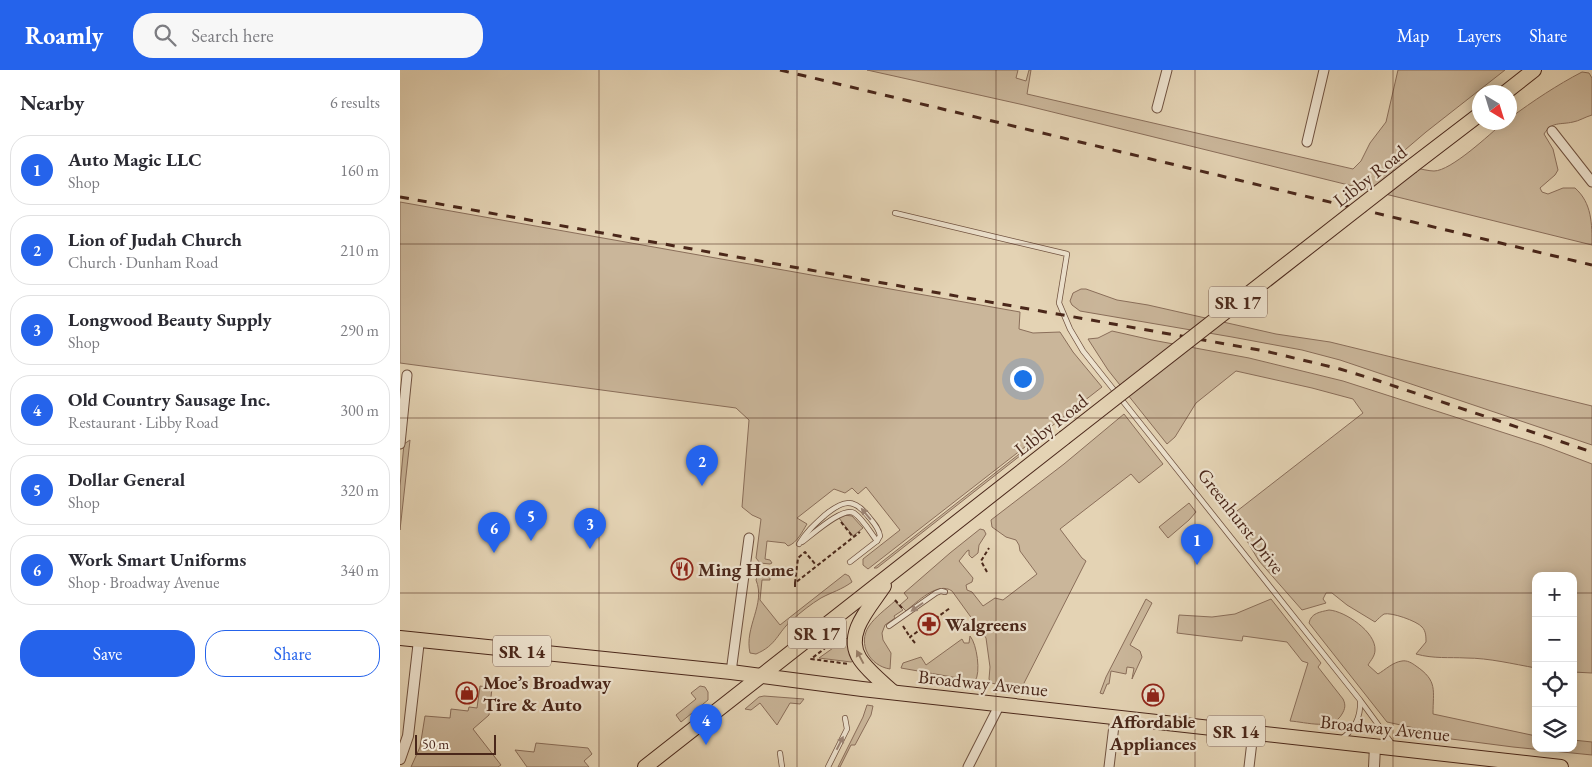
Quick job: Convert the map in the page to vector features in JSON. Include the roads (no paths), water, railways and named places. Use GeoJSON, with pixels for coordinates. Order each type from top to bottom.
{"type":"FeatureCollection","features":[{"type":"Feature","properties":{"kind":"main road"},"geometry":{"type":"LineString","coordinates":[[1515,85],[1534,70]]}},
{"type":"Feature","properties":{"kind":"main road","name":"Libby Road"},"geometry":{"type":"LineString","coordinates":[[646,767],[1472,120]]}},
{"type":"Feature","properties":{"kind":"main road"},"geometry":{"type":"LineString","coordinates":[[892,692],[861,660],[857,653],[855,640],[859,623],[893,573]]}},
{"type":"Feature","properties":{"kind":"main road","name":"Broadway Avenue"},"geometry":{"type":"LineString","coordinates":[[400,638],[731,672],[892,692],[1395,748],[1517,765],[1561,767]]}},
{"type":"Feature","properties":{"kind":"street"},"geometry":{"type":"LineString","coordinates":[[1157,108],[1167,70]]}},
{"type":"Feature","properties":{"kind":"street"},"geometry":{"type":"LineString","coordinates":[[1307,142],[1324,70]]}},
{"type":"Feature","properties":{"kind":"street"},"geometry":{"type":"LineString","coordinates":[[1552,131],[1592,182]]}},
{"type":"Feature","properties":{"kind":"street"},"geometry":{"type":"LineString","coordinates":[[400,444],[407,376]]}},
{"type":"Feature","properties":{"kind":"street"},"geometry":{"type":"LineString","coordinates":[[731,672],[749,538]]}},
{"type":"Feature","properties":{"kind":"street"},"geometry":{"type":"LineString","coordinates":[[400,759],[408,736],[419,640]]}},
{"type":"Feature","properties":{"kind":"street"},"geometry":{"type":"LineString","coordinates":[[968,767],[1000,704]]}},
{"type":"Feature","properties":{"kind":"street"},"geometry":{"type":"LineString","coordinates":[[1108,767],[1115,717]]}},
{"type":"Feature","properties":{"kind":"street"},"geometry":{"type":"LineString","coordinates":[[1249,767],[1252,732]]}},
{"type":"Feature","properties":{"kind":"street"},"geometry":{"type":"LineString","coordinates":[[1374,767],[1375,746]]}},
{"type":"Feature","properties":{"kind":"lane","name":"Greenhurst Drive"},"geometry":{"type":"LineString","coordinates":[[895,213],[1067,254],[1059,303],[1076,340],[1094,366],[1360,700],[1395,748]]}},
{"type":"Feature","properties":{"kind":"lane"},"geometry":{"type":"LineString","coordinates":[[850,562],[877,541],[880,536],[879,531],[856,504],[847,503],[837,506],[809,528],[799,544],[836,516],[850,511],[857,516],[877,541]]}},
{"type":"Feature","properties":{"kind":"lane"},"geometry":{"type":"LineString","coordinates":[[889,626],[936,593],[945,592]]}},
{"type":"Feature","properties":{"kind":"lane"},"geometry":{"type":"LineString","coordinates":[[1336,742],[1347,734],[1355,724],[1360,712],[1360,700]]}},
{"type":"Feature","properties":{"kind":"lane"},"geometry":{"type":"LineString","coordinates":[[828,767],[847,729],[845,718]]}},
{"type":"Feature","properties":{"kind":"lane"},"geometry":{"type":"LineString","coordinates":[[780,753],[782,767]]}},
{"type":"Feature","properties":{"kind":"railway"},"geometry":{"type":"LineString","coordinates":[[780,70],[1592,265]]}},
{"type":"Feature","properties":{"kind":"railway"},"geometry":{"type":"LineString","coordinates":[[400,197],[1265,351],[1373,379],[1592,452]]}},
{"type":"Feature","properties":{"kind":"place","name":"Lion of Judah Church"},"geometry":{"type":"Point","coordinates":[702,486]}},
{"type":"Feature","properties":{"kind":"place","name":"Dollar General"},"geometry":{"type":"Point","coordinates":[531,541]}},
{"type":"Feature","properties":{"kind":"place","name":"Longwood Beauty Supply"},"geometry":{"type":"Point","coordinates":[590,549]}},
{"type":"Feature","properties":{"kind":"place","name":"Work Smart Uniforms"},"geometry":{"type":"Point","coordinates":[494,553]}},
{"type":"Feature","properties":{"kind":"place","name":"Auto Magic LLC"},"geometry":{"type":"Point","coordinates":[1197,565]}},
{"type":"Feature","properties":{"kind":"place","name":"Ming Home"},"geometry":{"type":"Point","coordinates":[682,569]}},
{"type":"Feature","properties":{"kind":"place","name":"Walgreens"},"geometry":{"type":"Point","coordinates":[929,624]}},
{"type":"Feature","properties":{"kind":"place","name":"Moe’s Broadway Tire & Auto"},"geometry":{"type":"Point","coordinates":[467,693]}},
{"type":"Feature","properties":{"kind":"place","name":"Affordable Appliances"},"geometry":{"type":"Point","coordinates":[1153,695]}},
{"type":"Feature","properties":{"kind":"place","name":"Old Country Sausage Inc."},"geometry":{"type":"Point","coordinates":[706,745]}}]}
